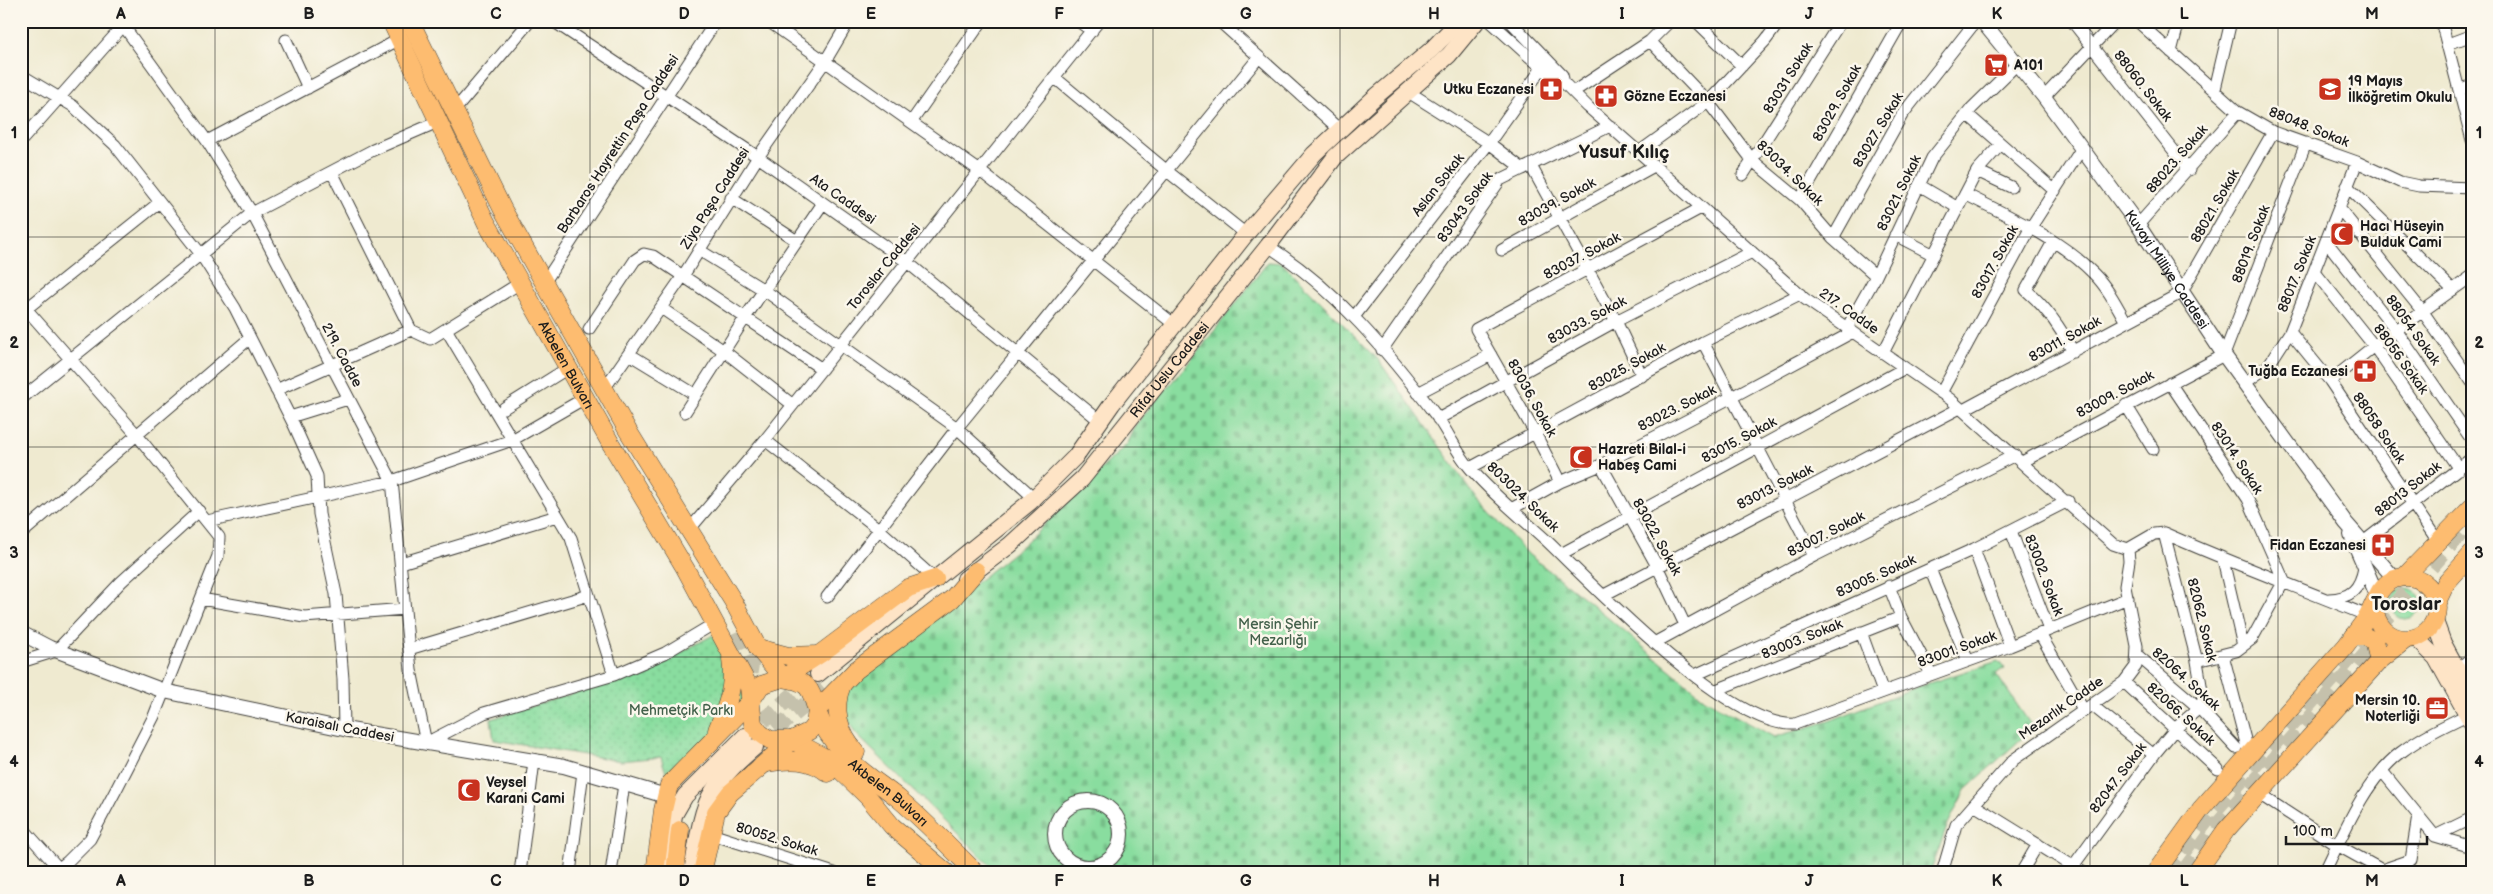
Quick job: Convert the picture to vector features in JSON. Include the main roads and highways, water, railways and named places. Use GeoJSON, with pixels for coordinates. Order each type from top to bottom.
{"type":"FeatureCollection","features":[{"type":"Feature","properties":{"kind":"main road","name":"Akbelen Bulvarı"},"geometry":{"type":"LineString","coordinates":[[391,21],[503,210],[604,389],[733,601],[758,648],[783,678]]}},
{"type":"Feature","properties":{"kind":"main road","name":"Akbelen Bulvarı"},"geometry":{"type":"LineString","coordinates":[[410,21],[486,222],[585,398],[685,568],[749,686],[750,702]]}},
{"type":"Feature","properties":{"kind":"main road","name":"Rifat Uslu Caddesi"},"geometry":{"type":"LineString","coordinates":[[830,681],[935,578],[1034,498],[1075,457],[1100,421],[1246,234],[1314,154],[1374,98],[1432,49],[1459,21]]}},
{"type":"Feature","properties":{"kind":"main road","name":"Rifat Uslu Caddesi"},"geometry":{"type":"LineString","coordinates":[[976,571],[1010,545],[1082,479],[1268,246],[1335,157],[1407,91],[1450,55],[1477,21]]}},
{"type":"Feature","properties":{"kind":"main road"},"geometry":{"type":"LineString","coordinates":[[503,210],[557,327],[634,463],[738,631]]}},
{"type":"Feature","properties":{"kind":"main road"},"geometry":{"type":"LineString","coordinates":[[2155,873],[2242,752],[2353,636],[2374,604],[2381,588],[2400,578],[2433,549],[2472,507]]}},
{"type":"Feature","properties":{"kind":"main road"},"geometry":{"type":"LineString","coordinates":[[2433,549],[2426,565],[2430,574],[2442,581],[2448,581]]}},
{"type":"Feature","properties":{"kind":"main road"},"geometry":{"type":"LineString","coordinates":[[2196,873],[2226,830],[2379,661],[2410,639],[2431,629],[2435,621],[2437,602],[2448,581],[2472,554]]}},
{"type":"Feature","properties":{"kind":"main road"},"geometry":{"type":"LineString","coordinates":[[702,873],[716,812],[730,793],[768,763],[792,740],[810,731],[814,724],[816,705],[830,681],[856,670],[952,599],[976,571]]}},
{"type":"Feature","properties":{"kind":"main road"},"geometry":{"type":"LineString","coordinates":[[655,873],[669,785],[750,702],[761,685],[783,678],[820,654],[908,588],[935,578]]}},
{"type":"Feature","properties":{"kind":"main road"},"geometry":{"type":"LineString","coordinates":[[2400,578],[2413,578],[2429,586],[2437,602]]}},
{"type":"Feature","properties":{"kind":"main road"},"geometry":{"type":"LineString","coordinates":[[2374,604],[2376,619],[2380,627],[2387,634],[2410,639],[2436,658],[2470,719]]}},
{"type":"Feature","properties":{"kind":"main road"},"geometry":{"type":"LineString","coordinates":[[2435,621],[2472,697]]}},
{"type":"Feature","properties":{"kind":"main road"},"geometry":{"type":"LineString","coordinates":[[2353,636],[2364,636],[2374,641],[2379,661]]}},
{"type":"Feature","properties":{"kind":"main road"},"geometry":{"type":"LineString","coordinates":[[758,648],[788,656],[820,654]]}},
{"type":"Feature","properties":{"kind":"main road"},"geometry":{"type":"LineString","coordinates":[[713,740],[728,705],[734,677],[730,652]]}},
{"type":"Feature","properties":{"kind":"main road"},"geometry":{"type":"LineString","coordinates":[[783,678],[797,680],[806,686],[816,705]]}},
{"type":"Feature","properties":{"kind":"main road"},"geometry":{"type":"LineString","coordinates":[[830,681],[836,698],[836,711],[846,741],[900,801]]}},
{"type":"Feature","properties":{"kind":"main road"},"geometry":{"type":"LineString","coordinates":[[692,873],[698,833],[712,792],[757,741],[760,733],[753,724],[750,702]]}},
{"type":"Feature","properties":{"kind":"main road","name":"Akbelen Bulvarı"},"geometry":{"type":"LineString","coordinates":[[816,705],[826,729],[844,754],[900,801],[976,873]]}},
{"type":"Feature","properties":{"kind":"main road","name":"Akbelen Bulvarı"},"geometry":{"type":"LineString","coordinates":[[757,741],[792,740],[831,761],[868,796],[892,826],[947,873]]}},
{"type":"Feature","properties":{"kind":"main road"},"geometry":{"type":"LineString","coordinates":[[666,873],[674,815],[685,796],[757,741]]}},
{"type":"Feature","properties":{"kind":"main road"},"geometry":{"type":"LineString","coordinates":[[768,763],[793,759],[818,765],[863,805],[892,826]]}},
{"type":"Feature","properties":{"kind":"main road"},"geometry":{"type":"LineString","coordinates":[[675,873],[680,830]]}},
{"type":"Feature","properties":{"kind":"tunnel"},"geometry":{"type":"LineString","coordinates":[[2166,873],[2210,814],[2472,519]]}},
{"type":"Feature","properties":{"kind":"tunnel"},"geometry":{"type":"LineString","coordinates":[[738,631],[751,659],[745,693]]}},
{"type":"Feature","properties":{"kind":"tunnel"},"geometry":{"type":"LineString","coordinates":[[2184,873],[2219,825],[2370,651]]}},
{"type":"Feature","properties":{"kind":"tunnel"},"geometry":{"type":"LineString","coordinates":[[745,736],[814,677]]}},
{"type":"Feature","properties":{"kind":"tunnel"},"geometry":{"type":"LineString","coordinates":[[757,745],[829,685]]}},
{"type":"Feature","properties":{"kind":"place","name":"A101"},"geometry":{"type":"Point","coordinates":[1996,65]}},
{"type":"Feature","properties":{"kind":"place","name":"Utku Eczanesi"},"geometry":{"type":"Point","coordinates":[1551,89]}},
{"type":"Feature","properties":{"kind":"place","name":"19 Mayıs İlköğretim Okulu"},"geometry":{"type":"Point","coordinates":[2330,89]}},
{"type":"Feature","properties":{"kind":"place","name":"Gözne Eczanesi"},"geometry":{"type":"Point","coordinates":[1606,96]}},
{"type":"Feature","properties":{"kind":"place","name":"Hacı Hüseyin Bulduk Cami"},"geometry":{"type":"Point","coordinates":[2342,234]}},
{"type":"Feature","properties":{"kind":"place","name":"Tuğba Eczanesi"},"geometry":{"type":"Point","coordinates":[2365,371]}},
{"type":"Feature","properties":{"kind":"place","name":"Hazreti Bilal-i Habeş Cami"},"geometry":{"type":"Point","coordinates":[1581,457]}},
{"type":"Feature","properties":{"kind":"place","name":"Fidan Eczanesi"},"geometry":{"type":"Point","coordinates":[2383,545]}},
{"type":"Feature","properties":{"kind":"place","name":"Mersin 10. Noterliği"},"geometry":{"type":"Point","coordinates":[2437,708]}},
{"type":"Feature","properties":{"kind":"place","name":"Veysel Karani Cami"},"geometry":{"type":"Point","coordinates":[469,790]}},
{"type":"Feature","properties":{"kind":"district","name":"Yusuf Kılıç"},"geometry":{"type":"Point","coordinates":[1624,152]}},
{"type":"Feature","properties":{"kind":"district","name":"Toroslar"},"geometry":{"type":"Point","coordinates":[2406,604]}},
{"type":"Feature","properties":{"kind":"park label","name":"Mersin Şehir Mezarlığı"},"geometry":{"type":"Point","coordinates":[1278,632]}},
{"type":"Feature","properties":{"kind":"park label","name":"Mehmetçik Parkı"},"geometry":{"type":"Point","coordinates":[681,710]}}]}
